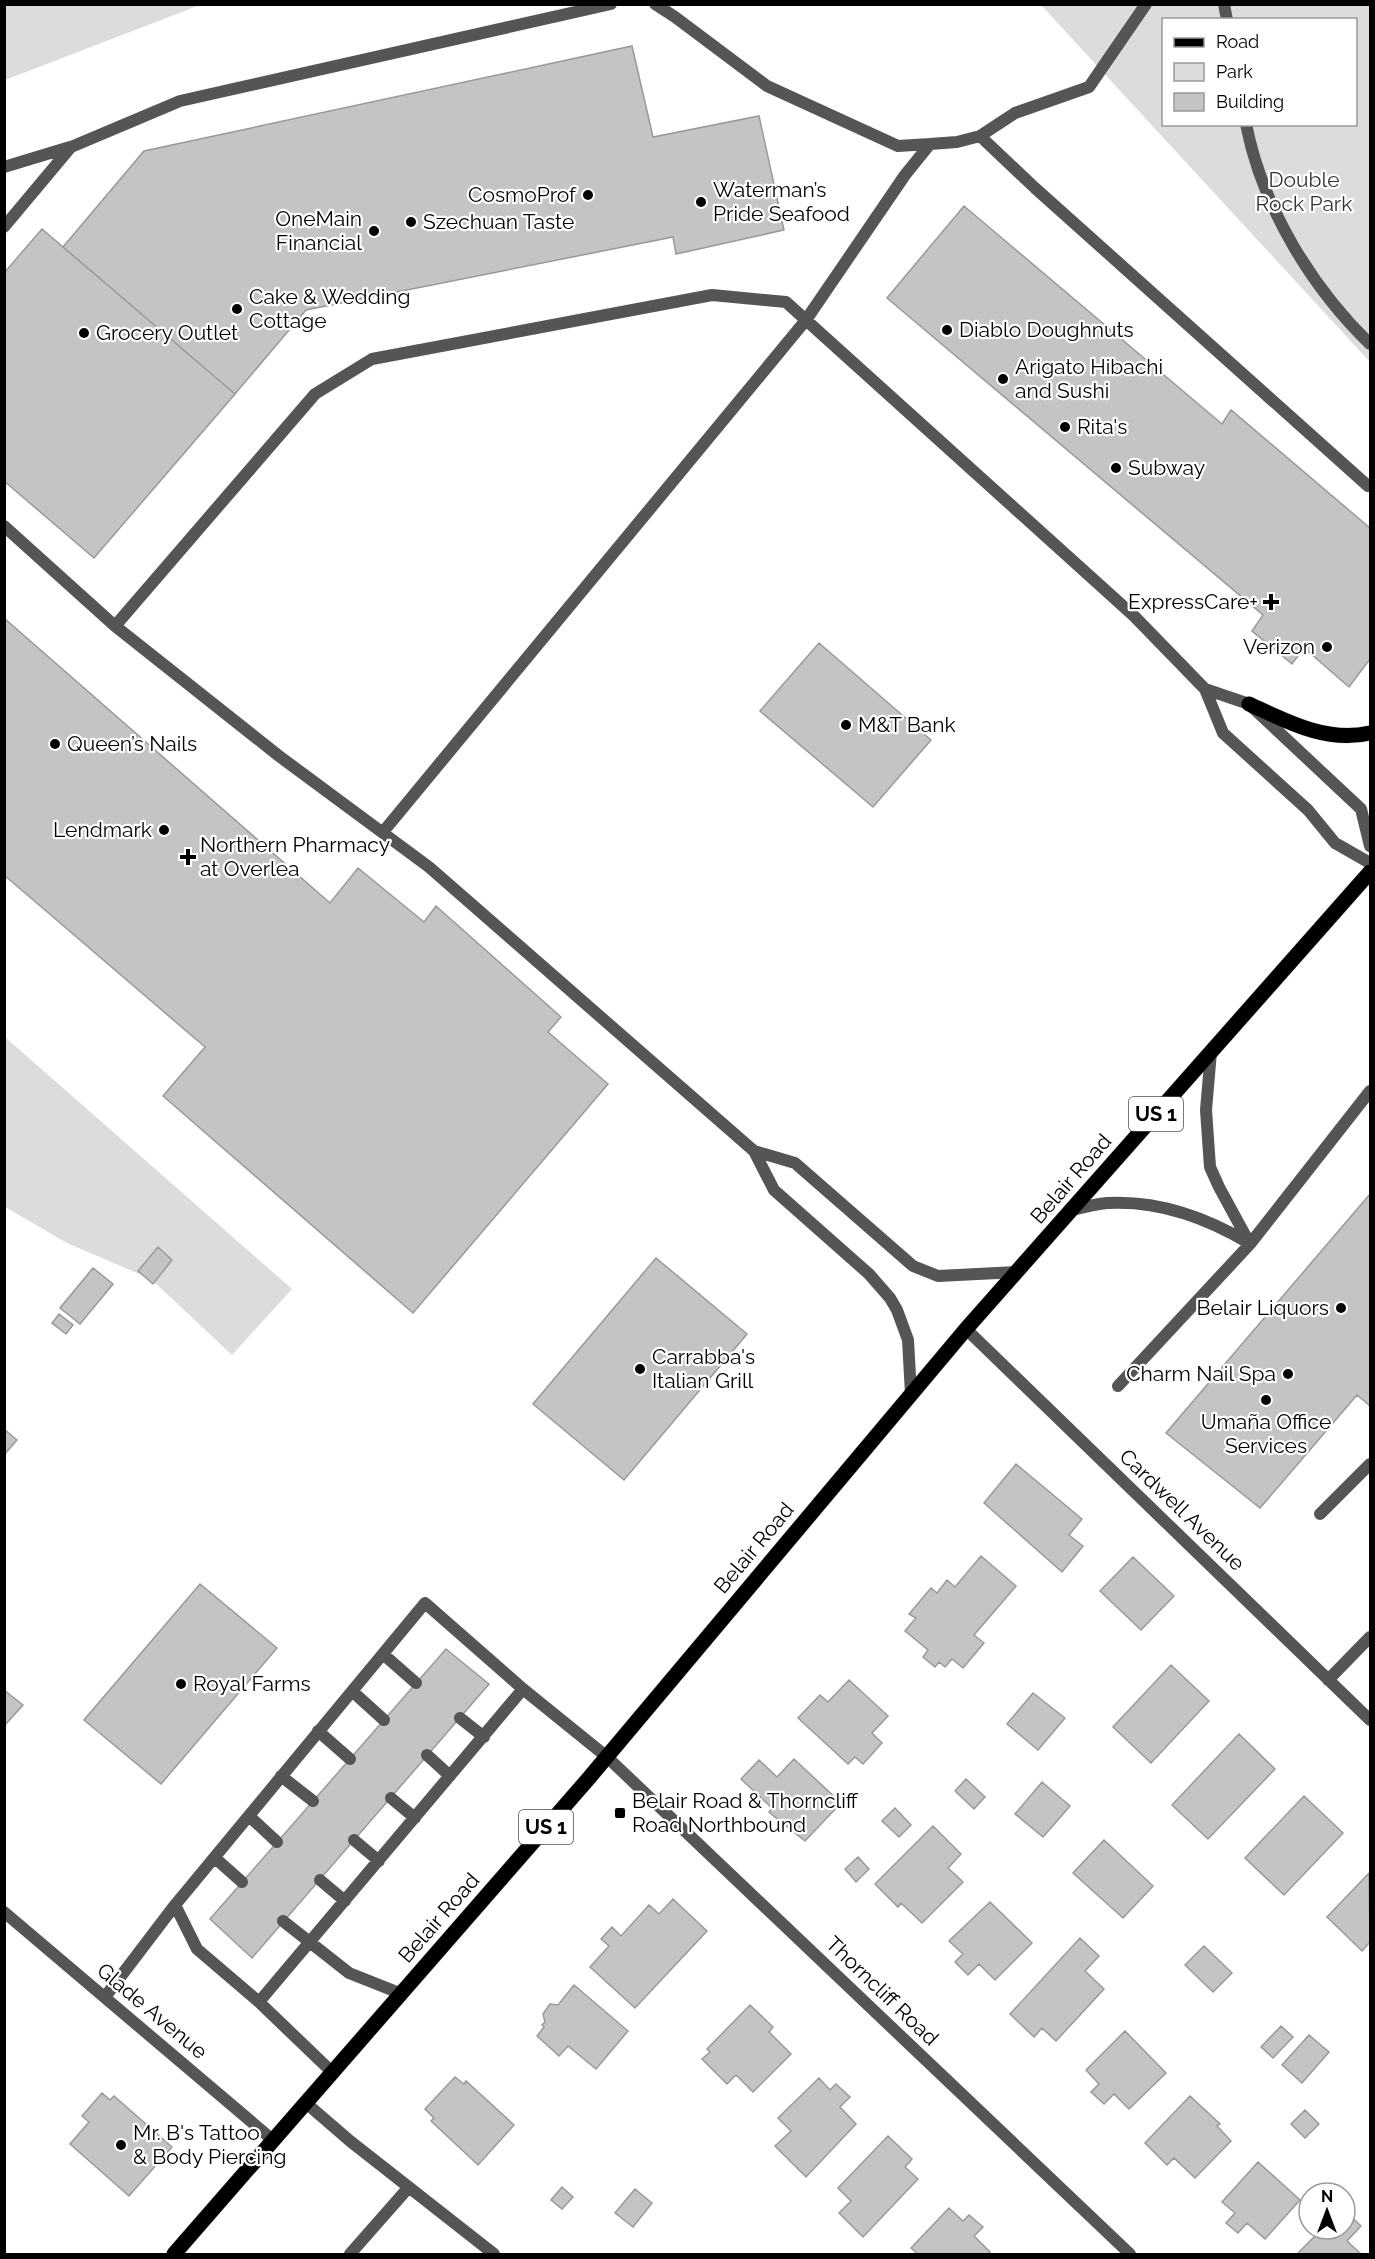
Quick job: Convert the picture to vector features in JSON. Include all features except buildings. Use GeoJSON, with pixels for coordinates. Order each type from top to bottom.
{"type":"FeatureCollection","features":[{"type":"Feature","properties":{"kind":"main road"},"geometry":{"type":"LineString","coordinates":[[1249,704],[1307,730],[1355,736],[1371,733]]}},
{"type":"Feature","properties":{"kind":"main road","name":"Belair Road"},"geometry":{"type":"LineString","coordinates":[[174,2254],[607,1756],[966,1329],[1371,873]]}},
{"type":"Feature","properties":{"kind":"street"},"geometry":{"type":"LineString","coordinates":[[4,167],[71,147],[180,101],[611,4]]}},
{"type":"Feature","properties":{"kind":"street"},"geometry":{"type":"LineString","coordinates":[[655,4],[767,86],[898,146],[957,142],[980,136],[1016,114],[1089,87],[1146,4]]}},
{"type":"Feature","properties":{"kind":"street"},"geometry":{"type":"LineString","coordinates":[[1246,126],[1251,147],[1272,205],[1304,262],[1346,320],[1371,344]]}},
{"type":"Feature","properties":{"kind":"street"},"geometry":{"type":"LineString","coordinates":[[980,136],[1368,486]]}},
{"type":"Feature","properties":{"kind":"street"},"geometry":{"type":"LineString","coordinates":[[382,832],[806,320],[905,175],[930,144]]}},
{"type":"Feature","properties":{"kind":"street"},"geometry":{"type":"LineString","coordinates":[[4,227],[71,147]]}},
{"type":"Feature","properties":{"kind":"street"},"geometry":{"type":"LineString","coordinates":[[115,626],[315,394],[372,359],[712,295],[786,302],[1134,616],[1205,689],[1223,733],[1308,810],[1335,843],[1371,863]]}},
{"type":"Feature","properties":{"kind":"street"},"geometry":{"type":"LineString","coordinates":[[4,526],[115,626],[279,756],[429,867],[754,1150],[774,1190],[869,1274],[890,1298],[908,1340],[911,1394]]}},
{"type":"Feature","properties":{"kind":"street"},"geometry":{"type":"LineString","coordinates":[[1205,689],[1249,704],[1361,809],[1371,846]]}},
{"type":"Feature","properties":{"kind":"street"},"geometry":{"type":"LineString","coordinates":[[1211,1052],[1206,1110],[1210,1167],[1250,1244]]}},
{"type":"Feature","properties":{"kind":"street"},"geometry":{"type":"LineString","coordinates":[[1118,1386],[1250,1244],[1371,1091]]}},
{"type":"Feature","properties":{"kind":"street"},"geometry":{"type":"LineString","coordinates":[[754,1150],[795,1163],[913,1266],[938,1276],[1017,1272]]}},
{"type":"Feature","properties":{"kind":"street"},"geometry":{"type":"LineString","coordinates":[[1071,1210],[1105,1203],[1135,1203],[1184,1213],[1227,1230],[1250,1244]]}},
{"type":"Feature","properties":{"kind":"street","name":"Cardwell Avenue"},"geometry":{"type":"LineString","coordinates":[[966,1329],[1371,1720]]}},
{"type":"Feature","properties":{"kind":"street"},"geometry":{"type":"LineString","coordinates":[[1320,1514],[1371,1464]]}},
{"type":"Feature","properties":{"kind":"street","name":"Thorncliff Road"},"geometry":{"type":"LineString","coordinates":[[382,1654],[425,1603],[524,1689],[607,1756],[1130,2254]]}},
{"type":"Feature","properties":{"kind":"street"},"geometry":{"type":"LineString","coordinates":[[1328,1680],[1371,1637]]}},
{"type":"Feature","properties":{"kind":"street"},"geometry":{"type":"LineString","coordinates":[[105,1997],[175,1905],[382,1654],[416,1683]]}},
{"type":"Feature","properties":{"kind":"street"},"geometry":{"type":"LineString","coordinates":[[259,2002],[524,1689]]}},
{"type":"Feature","properties":{"kind":"street"},"geometry":{"type":"LineString","coordinates":[[352,1691],[384,1720]]}},
{"type":"Feature","properties":{"kind":"street"},"geometry":{"type":"LineString","coordinates":[[460,1718],[484,1737]]}},
{"type":"Feature","properties":{"kind":"street"},"geometry":{"type":"LineString","coordinates":[[318,1731],[350,1759]]}},
{"type":"Feature","properties":{"kind":"street"},"geometry":{"type":"LineString","coordinates":[[427,1755],[450,1776]]}},
{"type":"Feature","properties":{"kind":"street"},"geometry":{"type":"LineString","coordinates":[[281,1776],[313,1801]]}},
{"type":"Feature","properties":{"kind":"street"},"geometry":{"type":"LineString","coordinates":[[391,1798],[415,1818]]}},
{"type":"Feature","properties":{"kind":"street"},"geometry":{"type":"LineString","coordinates":[[249,1816],[278,1842]]}},
{"type":"Feature","properties":{"kind":"street"},"geometry":{"type":"LineString","coordinates":[[354,1840],[379,1861]]}},
{"type":"Feature","properties":{"kind":"street"},"geometry":{"type":"LineString","coordinates":[[215,1858],[242,1882]]}},
{"type":"Feature","properties":{"kind":"street"},"geometry":{"type":"LineString","coordinates":[[320,1880],[345,1901]]}},
{"type":"Feature","properties":{"kind":"street"},"geometry":{"type":"LineString","coordinates":[[175,1905],[197,1949],[259,2002],[333,2073]]}},
{"type":"Feature","properties":{"kind":"street","name":"Glade Avenue"},"geometry":{"type":"LineString","coordinates":[[4,1912],[274,2141]]}},
{"type":"Feature","properties":{"kind":"street"},"geometry":{"type":"LineString","coordinates":[[283,1921],[349,1973],[402,1994]]}},
{"type":"Feature","properties":{"kind":"street"},"geometry":{"type":"LineString","coordinates":[[306,2103],[494,2254]]}},
{"type":"Feature","properties":{"kind":"street"},"geometry":{"type":"LineString","coordinates":[[350,2254],[409,2187]]}},
{"type":"Feature","properties":{"kind":"green space"},"geometry":{"type":"Polygon","coordinates":[[[5,4],[200,4],[200,5],[5,80],[5,4]]]}},
{"type":"Feature","properties":{"kind":"green space","name":"Double Rock Park"},"geometry":{"type":"Polygon","coordinates":[[[1041,5],[1370,5],[1370,362],[1041,5]]]}},
{"type":"Feature","properties":{"kind":"green space"},"geometry":{"type":"Polygon","coordinates":[[[5,1037],[292,1289],[232,1355],[151,1279],[67,1243],[5,1207],[5,1037]]]}},
{"type":"Feature","properties":{"kind":"place","name":"CosmoProf"},"geometry":{"type":"Point","coordinates":[588,195]}},
{"type":"Feature","properties":{"kind":"place","name":"Waterman’s Pride Seafood"},"geometry":{"type":"Point","coordinates":[701,202]}},
{"type":"Feature","properties":{"kind":"place","name":"Szechuan Taste"},"geometry":{"type":"Point","coordinates":[411,222]}},
{"type":"Feature","properties":{"kind":"place","name":"OneMain Financial"},"geometry":{"type":"Point","coordinates":[374,231]}},
{"type":"Feature","properties":{"kind":"place","name":"Cake & Wedding Cottage"},"geometry":{"type":"Point","coordinates":[237,309]}},
{"type":"Feature","properties":{"kind":"place","name":"Diablo Doughnuts"},"geometry":{"type":"Point","coordinates":[947,330]}},
{"type":"Feature","properties":{"kind":"place","name":"Grocery Outlet"},"geometry":{"type":"Point","coordinates":[84,333]}},
{"type":"Feature","properties":{"kind":"place","name":"Arigato Hibachi and Sushi"},"geometry":{"type":"Point","coordinates":[1003,379]}},
{"type":"Feature","properties":{"kind":"place","name":"Rita's"},"geometry":{"type":"Point","coordinates":[1065,427]}},
{"type":"Feature","properties":{"kind":"place","name":"Subway"},"geometry":{"type":"Point","coordinates":[1116,468]}},
{"type":"Feature","properties":{"kind":"place","name":"ExpressCare+"},"geometry":{"type":"Point","coordinates":[1271,602]}},
{"type":"Feature","properties":{"kind":"place","name":"Verizon"},"geometry":{"type":"Point","coordinates":[1327,647]}},
{"type":"Feature","properties":{"kind":"place","name":"M&T Bank"},"geometry":{"type":"Point","coordinates":[846,725]}},
{"type":"Feature","properties":{"kind":"place","name":"Queen’s Nails"},"geometry":{"type":"Point","coordinates":[55,744]}},
{"type":"Feature","properties":{"kind":"place","name":"Lendmark"},"geometry":{"type":"Point","coordinates":[164,830]}},
{"type":"Feature","properties":{"kind":"place","name":"Northern Pharmacy at Overlea"},"geometry":{"type":"Point","coordinates":[188,857]}},
{"type":"Feature","properties":{"kind":"place","name":"Belair Liquors"},"geometry":{"type":"Point","coordinates":[1341,1308]}},
{"type":"Feature","properties":{"kind":"place","name":"Carrabba's Italian Grill"},"geometry":{"type":"Point","coordinates":[640,1369]}},
{"type":"Feature","properties":{"kind":"place","name":"Charm Nail Spa"},"geometry":{"type":"Point","coordinates":[1288,1374]}},
{"type":"Feature","properties":{"kind":"place","name":"Umaña Office Services"},"geometry":{"type":"Point","coordinates":[1266,1400]}},
{"type":"Feature","properties":{"kind":"place","name":"Royal Farms"},"geometry":{"type":"Point","coordinates":[181,1684]}},
{"type":"Feature","properties":{"kind":"place","name":"Belair Road & Thorncliff Road Northbound"},"geometry":{"type":"Point","coordinates":[620,1813]}},
{"type":"Feature","properties":{"kind":"place","name":"Mr. B's Tattoo & Body Piercing"},"geometry":{"type":"Point","coordinates":[121,2145]}}]}
